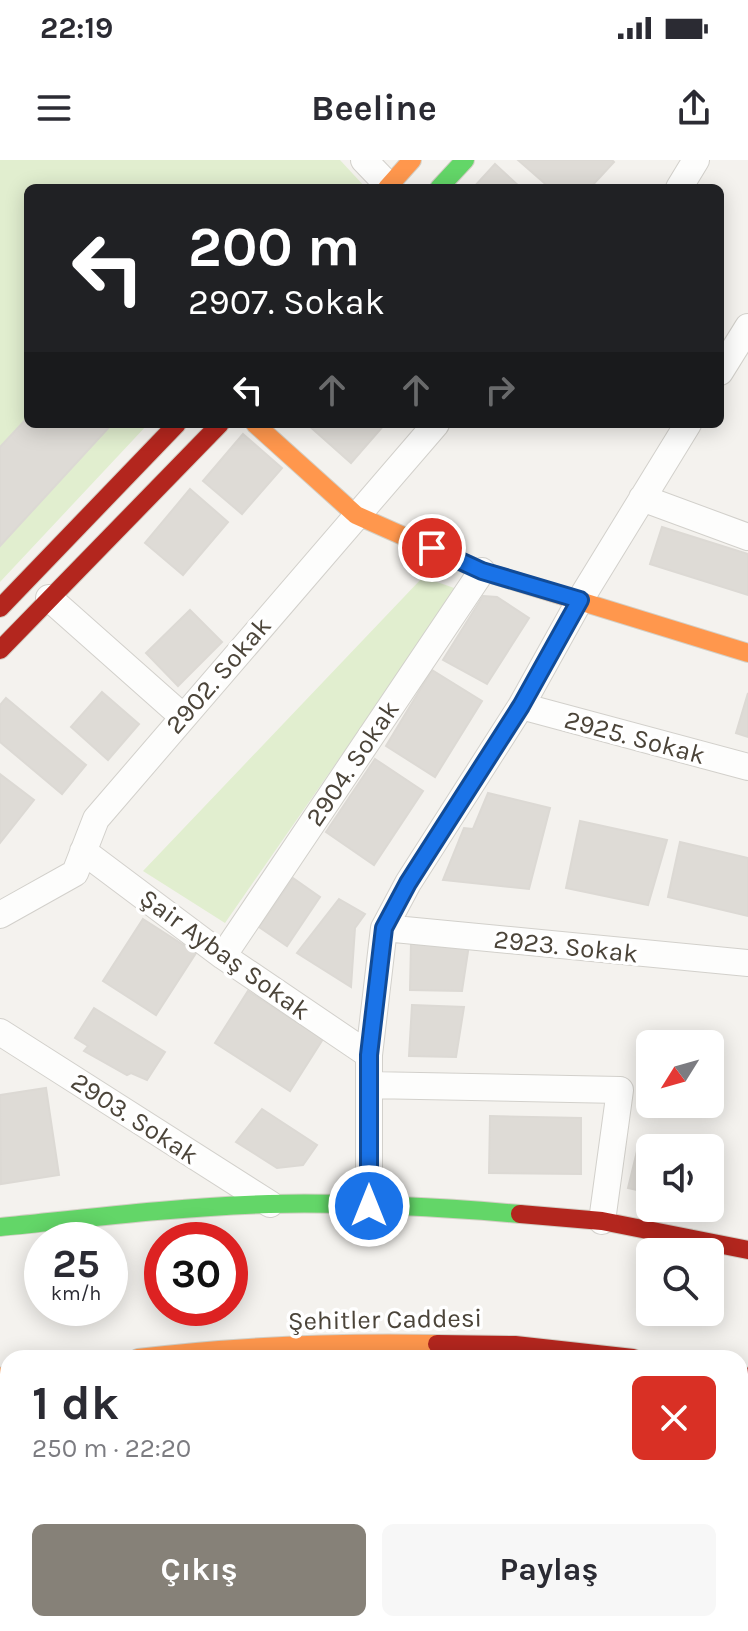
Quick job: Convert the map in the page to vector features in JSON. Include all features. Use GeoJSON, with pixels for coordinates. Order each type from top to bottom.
{"type":"FeatureCollection","features":[{"type":"Feature","properties":{"kind":"street"},"geometry":{"type":"LineString","coordinates":[[364,160],[385,184]]}},
{"type":"Feature","properties":{"kind":"street"},"geometry":{"type":"LineString","coordinates":[[391,184],[412,160]]}},
{"type":"Feature","properties":{"kind":"street"},"geometry":{"type":"LineString","coordinates":[[443,184],[465,160]]}},
{"type":"Feature","properties":{"kind":"street"},"geometry":{"type":"LineString","coordinates":[[681,184],[696,160]]}},
{"type":"Feature","properties":{"kind":"street"},"geometry":{"type":"LineString","coordinates":[[724,366],[746,335]]}},
{"type":"Feature","properties":{"kind":"street"},"geometry":{"type":"LineString","coordinates":[[0,608],[173,428]]}},
{"type":"Feature","properties":{"kind":"street"},"geometry":{"type":"LineString","coordinates":[[0,650],[216,428]]}},
{"type":"Feature","properties":{"kind":"street"},"geometry":{"type":"LineString","coordinates":[[259,428],[356,515],[482,571],[748,653]]}},
{"type":"Feature","properties":{"kind":"street","name":"2902. Sokak"},"geometry":{"type":"LineString","coordinates":[[0,915],[75,873],[96,819],[432,428]]}},
{"type":"Feature","properties":{"kind":"street"},"geometry":{"type":"LineString","coordinates":[[369,1206],[369,1055],[384,928],[408,883],[521,706],[580,600],[686,428]]}},
{"type":"Feature","properties":{"kind":"street"},"geometry":{"type":"LineString","coordinates":[[642,498],[748,537]]}},
{"type":"Feature","properties":{"kind":"street","name":"2904. Sokak"},"geometry":{"type":"LineString","coordinates":[[223,956],[482,571]]}},
{"type":"Feature","properties":{"kind":"street"},"geometry":{"type":"LineString","coordinates":[[49,598],[182,716]]}},
{"type":"Feature","properties":{"kind":"street","name":"2925. Sokak"},"geometry":{"type":"LineString","coordinates":[[521,706],[748,767]]}},
{"type":"Feature","properties":{"kind":"street","name":"Şair Aybaş Sokak"},"geometry":{"type":"LineString","coordinates":[[83,851],[223,956],[369,1055]]}},
{"type":"Feature","properties":{"kind":"street","name":"2923. Sokak"},"geometry":{"type":"LineString","coordinates":[[384,928],[748,963]]}},
{"type":"Feature","properties":{"kind":"street","name":"2903. Sokak"},"geometry":{"type":"LineString","coordinates":[[0,1032],[270,1204]]}},
{"type":"Feature","properties":{"kind":"street"},"geometry":{"type":"LineString","coordinates":[[369,1085],[620,1090],[602,1221]]}},
{"type":"Feature","properties":{"kind":"street"},"geometry":{"type":"LineString","coordinates":[[0,1227],[183,1209],[270,1204],[369,1206],[473,1210],[602,1221],[748,1250]]}},
{"type":"Feature","properties":{"kind":"green space"},"geometry":{"type":"Polygon","coordinates":[[[0,160],[340,160],[362,184],[24,184],[24,428],[144,428],[0,582],[0,160]]]}},
{"type":"Feature","properties":{"kind":"green space"},"geometry":{"type":"Polygon","coordinates":[[[423,577],[457,589],[225,923],[143,871],[423,577]]]}},
{"type":"Feature","properties":{"kind":"building"},"geometry":{"type":"Polygon","coordinates":[[[518,160],[614,162],[594,184],[545,184],[518,160]]]}},
{"type":"Feature","properties":{"kind":"building"},"geometry":{"type":"Polygon","coordinates":[[[495,164],[517,184],[477,184],[495,164]]]}},
{"type":"Feature","properties":{"kind":"building"},"geometry":{"type":"Polygon","coordinates":[[[24,421],[24,428],[108,428],[0,546],[0,447],[24,421]]]}},
{"type":"Feature","properties":{"kind":"building"},"geometry":{"type":"Polygon","coordinates":[[[312,428],[382,428],[351,463],[312,428]]]}},
{"type":"Feature","properties":{"kind":"building"},"geometry":{"type":"Polygon","coordinates":[[[243,434],[282,468],[242,514],[203,481],[243,434]]]}},
{"type":"Feature","properties":{"kind":"building"},"geometry":{"type":"Polygon","coordinates":[[[190,489],[228,522],[183,575],[145,543],[190,489]]]}},
{"type":"Feature","properties":{"kind":"building"},"geometry":{"type":"Polygon","coordinates":[[[662,527],[748,554],[748,595],[650,564],[662,527]]]}},
{"type":"Feature","properties":{"kind":"building"},"geometry":{"type":"Polygon","coordinates":[[[483,596],[497,597],[529,618],[487,684],[443,660],[483,596]]]}},
{"type":"Feature","properties":{"kind":"building"},"geometry":{"type":"Polygon","coordinates":[[[190,610],[222,642],[178,686],[146,653],[190,610]]]}},
{"type":"Feature","properties":{"kind":"building"},"geometry":{"type":"Polygon","coordinates":[[[432,670],[482,701],[435,777],[386,746],[432,670]]]}},
{"type":"Feature","properties":{"kind":"building"},"geometry":{"type":"Polygon","coordinates":[[[102,692],[139,724],[108,760],[71,727],[102,692]]]}},
{"type":"Feature","properties":{"kind":"building"},"geometry":{"type":"Polygon","coordinates":[[[748,693],[748,737],[736,733],[748,693]]]}},
{"type":"Feature","properties":{"kind":"building"},"geometry":{"type":"Polygon","coordinates":[[[6,698],[86,765],[62,794],[0,742],[0,705],[6,698]]]}},
{"type":"Feature","properties":{"kind":"building"},"geometry":{"type":"Polygon","coordinates":[[[375,759],[423,791],[374,865],[326,832],[375,759]]]}},
{"type":"Feature","properties":{"kind":"building"},"geometry":{"type":"Polygon","coordinates":[[[0,774],[34,800],[0,843],[0,774]]]}},
{"type":"Feature","properties":{"kind":"building"},"geometry":{"type":"Polygon","coordinates":[[[488,793],[550,808],[529,889],[443,880],[464,828],[473,829],[488,793]]]}},
{"type":"Feature","properties":{"kind":"building"},"geometry":{"type":"Polygon","coordinates":[[[580,821],[667,840],[648,905],[566,888],[580,821]]]}},
{"type":"Feature","properties":{"kind":"building"},"geometry":{"type":"Polygon","coordinates":[[[680,842],[748,858],[748,916],[668,897],[680,842]]]}},
{"type":"Feature","properties":{"kind":"building"},"geometry":{"type":"Polygon","coordinates":[[[293,878],[320,897],[287,946],[259,927],[293,878]]]}},
{"type":"Feature","properties":{"kind":"building"},"geometry":{"type":"Polygon","coordinates":[[[339,899],[365,914],[355,928],[351,987],[297,953],[339,899]]]}},
{"type":"Feature","properties":{"kind":"building"},"geometry":{"type":"Polygon","coordinates":[[[143,919],[196,953],[156,1015],[103,981],[143,919]]]}},
{"type":"Feature","properties":{"kind":"building"},"geometry":{"type":"Polygon","coordinates":[[[411,943],[469,945],[462,991],[410,990],[411,943]]]}},
{"type":"Feature","properties":{"kind":"building"},"geometry":{"type":"Polygon","coordinates":[[[248,991],[323,1039],[290,1091],[215,1043],[248,991]]]}},
{"type":"Feature","properties":{"kind":"building"},"geometry":{"type":"Polygon","coordinates":[[[412,1005],[464,1007],[456,1057],[409,1056],[412,1005]]]}},
{"type":"Feature","properties":{"kind":"building"},"geometry":{"type":"Polygon","coordinates":[[[94,1008],[165,1052],[147,1080],[131,1073],[127,1075],[84,1051],[88,1046],[75,1038],[94,1008]]]}},
{"type":"Feature","properties":{"kind":"building"},"geometry":{"type":"Polygon","coordinates":[[[46,1088],[59,1175],[1,1184],[0,1095],[46,1088]]]}},
{"type":"Feature","properties":{"kind":"building"},"geometry":{"type":"Polygon","coordinates":[[[262,1109],[317,1145],[303,1165],[277,1168],[236,1142],[262,1109]]]}},
{"type":"Feature","properties":{"kind":"building"},"geometry":{"type":"Polygon","coordinates":[[[490,1116],[581,1118],[581,1174],[489,1173],[490,1116]]]}},
{"type":"Feature","properties":{"kind":"building"},"geometry":{"type":"Polygon","coordinates":[[[636,1155],[636,1190],[628,1188],[636,1155]]]}},
{"type":"Feature","properties":{"kind":"traffic: fast"},"geometry":{"type":"LineString","coordinates":[[443,184],[465,160]]}},
{"type":"Feature","properties":{"kind":"traffic: fast"},"geometry":{"type":"LineString","coordinates":[[0,1227],[168,1210],[269,1204],[394,1206],[520,1214]]}},
{"type":"Feature","properties":{"kind":"traffic: slow"},"geometry":{"type":"LineString","coordinates":[[391,184],[412,160]]}},
{"type":"Feature","properties":{"kind":"traffic: slow"},"geometry":{"type":"LineString","coordinates":[[259,428],[356,515],[482,571],[748,653]]}},
{"type":"Feature","properties":{"kind":"traffic: slow"},"geometry":{"type":"LineString","coordinates":[[213,1350],[437,1344]]}},
{"type":"Feature","properties":{"kind":"traffic: jam"},"geometry":{"type":"LineString","coordinates":[[0,608],[173,428]]}},
{"type":"Feature","properties":{"kind":"traffic: jam"},"geometry":{"type":"LineString","coordinates":[[0,650],[216,428]]}},
{"type":"Feature","properties":{"kind":"traffic: jam"},"geometry":{"type":"LineString","coordinates":[[520,1214],[602,1221],[748,1250]]}},
{"type":"Feature","properties":{"kind":"traffic: jam"},"geometry":{"type":"LineString","coordinates":[[437,1344],[515,1345],[560,1350]]}},
{"type":"Feature","properties":{"kind":"route"},"geometry":{"type":"LineString","coordinates":[[369,1206],[369,1055],[384,928],[408,883],[521,706],[580,600],[482,571],[432,548]]}}]}
